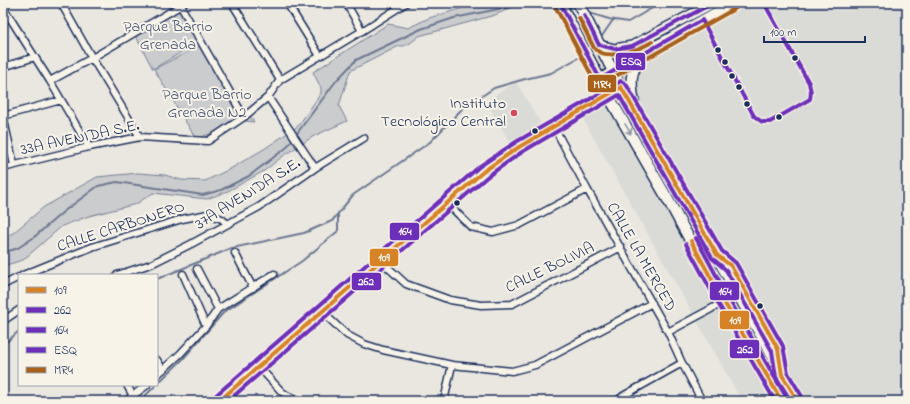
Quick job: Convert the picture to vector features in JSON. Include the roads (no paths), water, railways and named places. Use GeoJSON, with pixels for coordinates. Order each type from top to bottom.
{"type":"FeatureCollection","features":[{"type":"Feature","properties":{"kind":"main road"},"geometry":{"type":"LineString","coordinates":[[560,3],[608,95],[671,204],[724,302],[782,401]]}},
{"type":"Feature","properties":{"kind":"main road"},"geometry":{"type":"LineString","coordinates":[[578,3],[621,87],[798,401]]}},
{"type":"Feature","properties":{"kind":"main road"},"geometry":{"type":"LineString","coordinates":[[599,45],[615,49],[632,46],[713,3]]}},
{"type":"Feature","properties":{"kind":"main road"},"geometry":{"type":"LineString","coordinates":[[600,79],[650,49],[733,3]]}},
{"type":"Feature","properties":{"kind":"main road"},"geometry":{"type":"LineString","coordinates":[[637,115],[632,90],[632,75],[637,62],[650,49]]}},
{"type":"Feature","properties":{"kind":"street"},"geometry":{"type":"LineString","coordinates":[[61,3],[92,58],[140,137]]}},
{"type":"Feature","properties":{"kind":"street"},"geometry":{"type":"LineString","coordinates":[[232,3],[280,80]]}},
{"type":"Feature","properties":{"kind":"street"},"geometry":{"type":"LineString","coordinates":[[287,3],[320,56]]}},
{"type":"Feature","properties":{"kind":"street"},"geometry":{"type":"LineString","coordinates":[[346,3],[362,31]]}},
{"type":"Feature","properties":{"kind":"street","name":"33A AVENIDA S.E."},"geometry":{"type":"LineString","coordinates":[[3,168],[89,147],[140,137],[208,141],[244,117],[268,97],[280,80],[406,3]]}},
{"type":"Feature","properties":{"kind":"street"},"geometry":{"type":"LineString","coordinates":[[50,80],[92,58],[182,4],[244,117]]}},
{"type":"Feature","properties":{"kind":"street"},"geometry":{"type":"LineString","coordinates":[[3,7],[50,80],[89,147]]}},
{"type":"Feature","properties":{"kind":"street"},"geometry":{"type":"LineString","coordinates":[[3,67],[35,57]]}},
{"type":"Feature","properties":{"kind":"street"},"geometry":{"type":"LineString","coordinates":[[219,401],[484,171],[519,147],[621,87]]}},
{"type":"Feature","properties":{"kind":"street","name":"37A AVENIDA S.E."},"geometry":{"type":"LineString","coordinates":[[120,274],[151,264],[191,244],[259,207],[315,168],[268,97]]}},
{"type":"Feature","properties":{"kind":"street"},"geometry":{"type":"LineString","coordinates":[[14,165],[3,116],[61,100]]}},
{"type":"Feature","properties":{"kind":"street","name":"CALLE LA MERCED"},"geometry":{"type":"LineString","coordinates":[[554,127],[587,189],[668,332],[702,401]]}},
{"type":"Feature","properties":{"kind":"street"},"geometry":{"type":"LineString","coordinates":[[315,168],[364,138]]}},
{"type":"Feature","properties":{"kind":"street"},"geometry":{"type":"LineString","coordinates":[[447,203],[471,227],[493,232],[520,225],[587,189]]}},
{"type":"Feature","properties":{"kind":"street","name":"CALLE CARBONERO"},"geometry":{"type":"LineString","coordinates":[[29,274],[40,272],[92,247],[182,219],[208,214],[222,219],[227,224]]}},
{"type":"Feature","properties":{"kind":"street","name":"CALLE BOLIVIA"},"geometry":{"type":"LineString","coordinates":[[381,260],[406,284],[450,300],[481,305],[512,304],[620,247]]}},
{"type":"Feature","properties":{"kind":"street"},"geometry":{"type":"LineString","coordinates":[[235,253],[253,288]]}},
{"type":"Feature","properties":{"kind":"street"},"geometry":{"type":"LineString","coordinates":[[197,269],[218,309]]}},
{"type":"Feature","properties":{"kind":"street"},"geometry":{"type":"LineString","coordinates":[[182,274],[206,326]]}},
{"type":"Feature","properties":{"kind":"street"},"geometry":{"type":"LineString","coordinates":[[158,374],[180,354],[206,326],[218,309],[274,274]]}},
{"type":"Feature","properties":{"kind":"street"},"geometry":{"type":"LineString","coordinates":[[3,285],[18,278]]}},
{"type":"Feature","properties":{"kind":"street"},"geometry":{"type":"LineString","coordinates":[[668,332],[724,302]]}},
{"type":"Feature","properties":{"kind":"street"},"geometry":{"type":"LineString","coordinates":[[322,312],[347,335],[364,344],[383,350],[452,365],[512,371],[535,365],[652,303]]}},
{"type":"Feature","properties":{"kind":"street"},"geometry":{"type":"LineString","coordinates":[[3,321],[18,311]]}},
{"type":"Feature","properties":{"kind":"street"},"geometry":{"type":"LineString","coordinates":[[158,362],[163,370]]}},
{"type":"Feature","properties":{"kind":"street"},"geometry":{"type":"LineString","coordinates":[[617,401],[623,396],[682,363]]}},
{"type":"Feature","properties":{"kind":"street"},"geometry":{"type":"LineString","coordinates":[[444,401],[452,365]]}},
{"type":"Feature","properties":{"kind":"street"},"geometry":{"type":"LineString","coordinates":[[258,366],[282,392],[297,401]]}},
{"type":"Feature","properties":{"kind":"street"},"geometry":{"type":"LineString","coordinates":[[128,386],[133,396]]}},
{"type":"Feature","properties":{"kind":"street"},"geometry":{"type":"LineString","coordinates":[[126,401],[145,386]]}},
{"type":"Feature","properties":{"kind":"waterway"},"geometry":{"type":"LineString","coordinates":[[586,12],[609,19],[628,22],[661,3]]}},
{"type":"Feature","properties":{"kind":"waterway"},"geometry":{"type":"LineString","coordinates":[[3,253],[18,248],[33,238],[63,212],[98,186],[117,182],[203,195],[221,190],[249,176],[286,148],[336,81],[356,60],[421,29],[454,18],[509,7],[545,5]]}},
{"type":"Feature","properties":{"kind":"waterway"},"geometry":{"type":"LineString","coordinates":[[602,36],[613,20]]}},
{"type":"Feature","properties":{"kind":"waterway"},"geometry":{"type":"LineString","coordinates":[[158,279],[232,248],[304,233],[332,221],[353,195],[430,142],[461,110],[494,88],[551,73],[578,58]]}},
{"type":"Feature","properties":{"kind":"waterway"},"geometry":{"type":"LineString","coordinates":[[158,383],[182,360],[224,312],[302,261],[338,231],[338,214]]}},
{"type":"Feature","properties":{"kind":"waterway"},"geometry":{"type":"LineString","coordinates":[[3,345],[18,332]]}},
{"type":"Feature","properties":{"kind":"waterway"},"geometry":{"type":"LineString","coordinates":[[140,401],[155,386]]}},
{"type":"Feature","properties":{"kind":"place","name":"Instituto Tecnológico Central"},"geometry":{"type":"Point","coordinates":[514,113]}},
{"type":"Feature","properties":{"kind":"park label","name":"Parque Barrio Grenada"},"geometry":{"type":"Point","coordinates":[168,36]}},
{"type":"Feature","properties":{"kind":"park label","name":"Parque Barrio Grenada N2"},"geometry":{"type":"Point","coordinates":[207,104]}}]}
